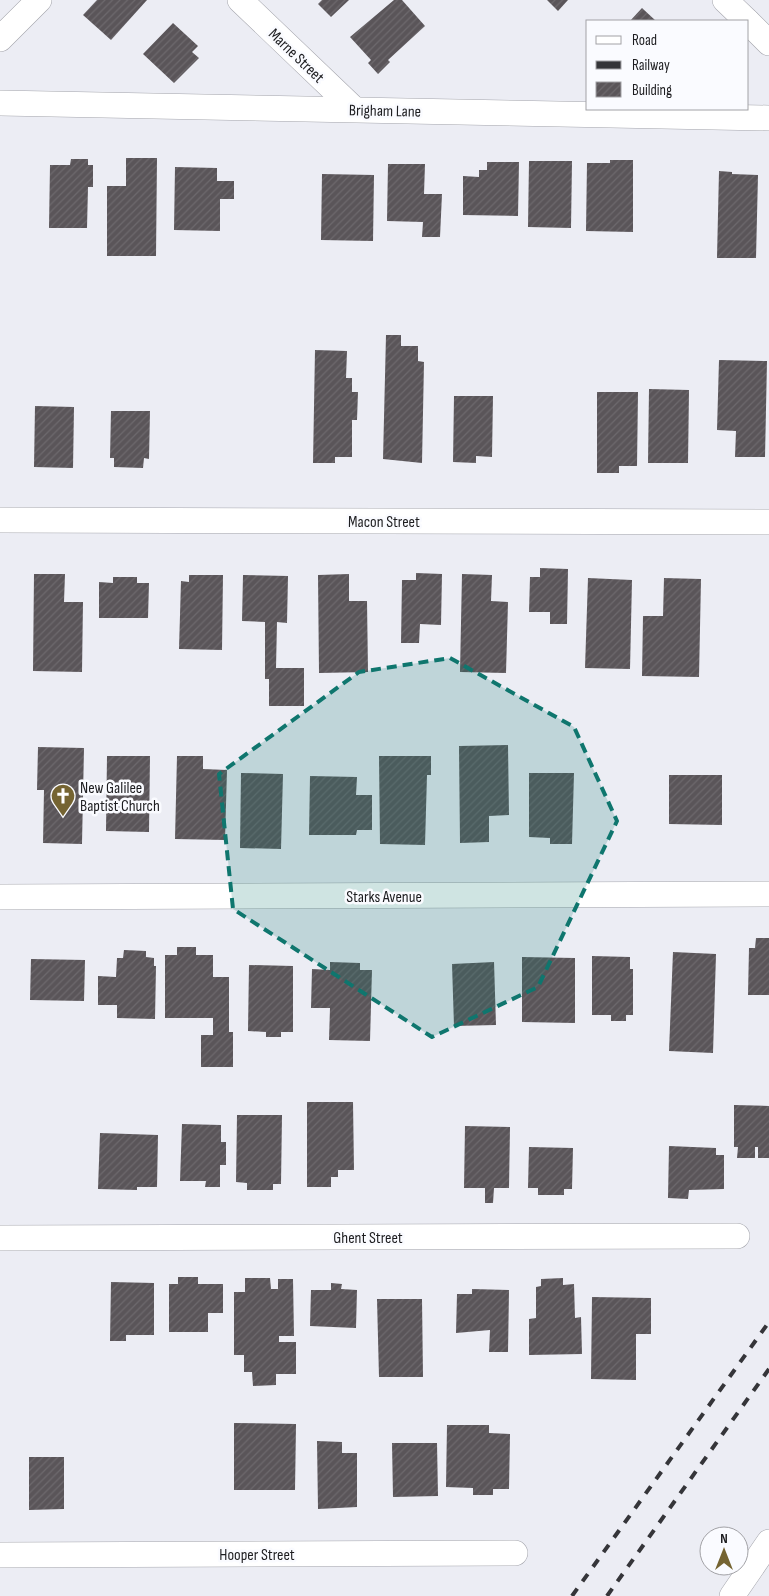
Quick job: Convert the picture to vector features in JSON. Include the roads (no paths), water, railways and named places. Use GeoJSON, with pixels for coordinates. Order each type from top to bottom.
{"type":"FeatureCollection","features":[{"type":"Feature","properties":{"kind":"street"},"geometry":{"type":"LineString","coordinates":[[0,39],[39,0]]}},
{"type":"Feature","properties":{"kind":"street","name":"Marne Street"},"geometry":{"type":"LineString","coordinates":[[240,0],[354,109]]}},
{"type":"Feature","properties":{"kind":"street"},"geometry":{"type":"LineString","coordinates":[[725,0],[745,20]]}},
{"type":"Feature","properties":{"kind":"street"},"geometry":{"type":"LineString","coordinates":[[749,24],[769,42]]}},
{"type":"Feature","properties":{"kind":"street","name":"Brigham Lane"},"geometry":{"type":"LineString","coordinates":[[0,103],[769,118]]}},
{"type":"Feature","properties":{"kind":"street","name":"Macon Street"},"geometry":{"type":"LineString","coordinates":[[0,520],[769,522]]}},
{"type":"Feature","properties":{"kind":"street","name":"Starks Avenue"},"geometry":{"type":"LineString","coordinates":[[0,898],[769,894]]}},
{"type":"Feature","properties":{"kind":"street","name":"Ghent Street"},"geometry":{"type":"LineString","coordinates":[[0,1238],[737,1236]]}},
{"type":"Feature","properties":{"kind":"street"},"geometry":{"type":"LineString","coordinates":[[732,1596],[769,1542]]}},
{"type":"Feature","properties":{"kind":"street","name":"Hooper Street"},"geometry":{"type":"LineString","coordinates":[[0,1555],[515,1553]]}},
{"type":"Feature","properties":{"kind":"railway"},"geometry":{"type":"LineString","coordinates":[[572,1596],[769,1322]]}},
{"type":"Feature","properties":{"kind":"railway"},"geometry":{"type":"LineString","coordinates":[[607,1596],[769,1369]]}},
{"type":"Feature","properties":{"kind":"place","name":"New Galilee Baptist Church"},"geometry":{"type":"Point","coordinates":[63,817]}}]}
